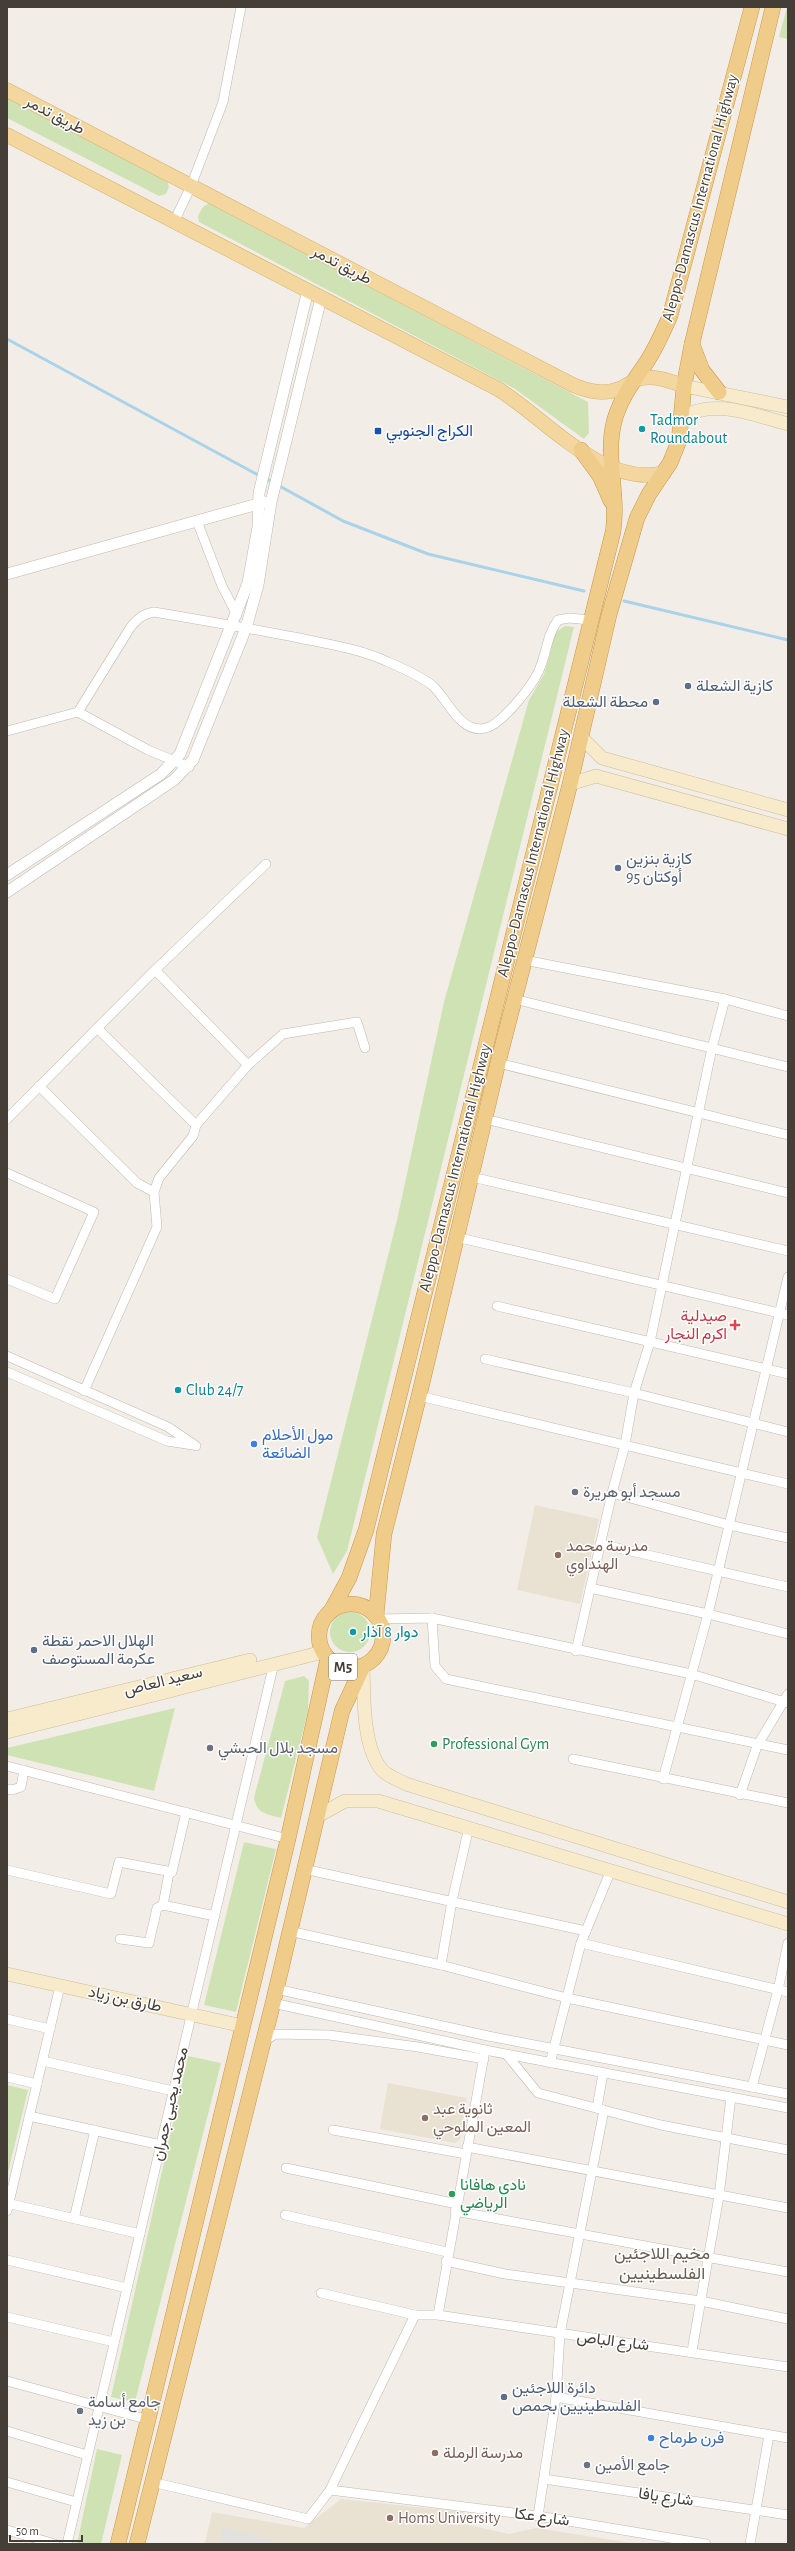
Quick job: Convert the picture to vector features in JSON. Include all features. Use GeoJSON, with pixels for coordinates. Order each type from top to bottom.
{"type":"FeatureCollection","features":[{"type":"Feature","properties":{"kind":"highway","name":"Aleppo-Damascus International Highway"},"geometry":{"type":"LineString","coordinates":[[331,1612],[349,1578],[366,1530],[615,519],[616,493],[612,468],[611,446],[614,422],[623,398],[654,350],[670,316],[752,7]]}},
{"type":"Feature","properties":{"kind":"highway","name":"Aleppo-Damascus International Highway"},"geometry":{"type":"LineString","coordinates":[[377,1617],[384,1534],[472,1177],[484,1119],[570,784],[609,615],[635,524],[649,494],[664,473],[679,441],[684,386],[692,344],[773,7]]}},
{"type":"Feature","properties":{"kind":"highway"},"geometry":{"type":"LineString","coordinates":[[692,344],[702,370],[719,392]]}},
{"type":"Feature","properties":{"kind":"highway"},"geometry":{"type":"LineString","coordinates":[[581,450],[595,467],[605,485],[615,519]]}},
{"type":"Feature","properties":{"kind":"highway"},"geometry":{"type":"LineString","coordinates":[[331,1612],[349,1604],[359,1605],[377,1617]]}},
{"type":"Feature","properties":{"kind":"highway","name":"M5"},"geometry":{"type":"LineString","coordinates":[[331,1612],[322,1622],[319,1632],[324,1651],[344,1667],[363,1666],[373,1660],[380,1651],[383,1637],[377,1617]]}},
{"type":"Feature","properties":{"kind":"highway"},"geometry":{"type":"LineString","coordinates":[[118,2544],[288,1839],[324,1651]]}},
{"type":"Feature","properties":{"kind":"highway"},"geometry":{"type":"LineString","coordinates":[[137,2544],[263,2042],[288,1931],[342,1711],[363,1666]]}},
{"type":"Feature","properties":{"kind":"main road","name":"طريق تدمر"},"geometry":{"type":"LineString","coordinates":[[7,90],[573,386],[588,391],[605,392],[620,388],[633,381],[656,378],[684,386]]}},
{"type":"Feature","properties":{"kind":"main road"},"geometry":{"type":"LineString","coordinates":[[7,135],[498,389],[530,410],[581,450],[612,468],[638,475],[664,473]]}},
{"type":"Feature","properties":{"kind":"main road"},"geometry":{"type":"LineString","coordinates":[[684,386],[788,407]]}},
{"type":"Feature","properties":{"kind":"main road"},"geometry":{"type":"LineString","coordinates":[[682,417],[697,410],[717,407],[788,424]]}},
{"type":"Feature","properties":{"kind":"main road"},"geometry":{"type":"LineString","coordinates":[[581,737],[602,758],[788,810]]}},
{"type":"Feature","properties":{"kind":"main road"},"geometry":{"type":"LineString","coordinates":[[570,784],[596,776],[788,829]]}},
{"type":"Feature","properties":{"kind":"main road"},"geometry":{"type":"LineString","coordinates":[[7,1732],[324,1651]]}},
{"type":"Feature","properties":{"kind":"main road","name":"سعيد العاص"},"geometry":{"type":"LineString","coordinates":[[7,1719],[324,1651]]}},
{"type":"Feature","properties":{"kind":"main road"},"geometry":{"type":"LineString","coordinates":[[363,1666],[365,1715],[371,1750],[383,1771],[406,1784],[788,1902]]}},
{"type":"Feature","properties":{"kind":"main road"},"geometry":{"type":"LineString","coordinates":[[316,1817],[345,1801],[378,1801],[469,1827],[788,1924]]}},
{"type":"Feature","properties":{"kind":"main road","name":"طارق بن زياد"},"geometry":{"type":"LineString","coordinates":[[7,1974],[243,2026]]}},
{"type":"Feature","properties":{"kind":"street"},"geometry":{"type":"LineString","coordinates":[[174,222],[192,186],[223,102],[241,7]]}},
{"type":"Feature","properties":{"kind":"street"},"geometry":{"type":"LineString","coordinates":[[7,875],[161,774],[175,761],[237,615],[248,583],[256,545],[258,503],[308,290]]}},
{"type":"Feature","properties":{"kind":"street"},"geometry":{"type":"LineString","coordinates":[[7,892],[174,780],[189,767],[246,628],[258,585],[271,502],[321,298]]}},
{"type":"Feature","properties":{"kind":"street"},"geometry":{"type":"LineString","coordinates":[[292,359],[304,363]]}},
{"type":"Feature","properties":{"kind":"street"},"geometry":{"type":"LineString","coordinates":[[7,574],[197,522],[258,503],[271,502]]}},
{"type":"Feature","properties":{"kind":"street"},"geometry":{"type":"LineString","coordinates":[[197,522],[222,586],[237,615]]}},
{"type":"Feature","properties":{"kind":"street"},"geometry":{"type":"LineString","coordinates":[[7,731],[78,712],[138,619],[154,612],[232,625],[345,647],[372,655],[432,686],[463,723],[475,729],[487,728],[502,717],[525,692],[540,669],[550,631],[558,620],[569,618],[590,620]]}},
{"type":"Feature","properties":{"kind":"street"},"geometry":{"type":"LineString","coordinates":[[78,712],[148,750],[189,767]]}},
{"type":"Feature","properties":{"kind":"street"},"geometry":{"type":"LineString","coordinates":[[7,1118],[155,970],[266,864]]}},
{"type":"Feature","properties":{"kind":"street"},"geometry":{"type":"LineString","coordinates":[[524,960],[725,999],[788,1016]]}},
{"type":"Feature","properties":{"kind":"street"},"geometry":{"type":"LineString","coordinates":[[155,970],[248,1065]]}},
{"type":"Feature","properties":{"kind":"street"},"geometry":{"type":"LineString","coordinates":[[576,1651],[612,1493],[625,1445],[634,1393],[650,1342],[712,1048],[725,999]]}},
{"type":"Feature","properties":{"kind":"street"},"geometry":{"type":"LineString","coordinates":[[514,1000],[788,1067]]}},
{"type":"Feature","properties":{"kind":"street"},"geometry":{"type":"LineString","coordinates":[[84,1390],[157,1227],[154,1192],[159,1178],[193,1136],[196,1125],[248,1065],[282,1034],[357,1022],[365,1048]]}},
{"type":"Feature","properties":{"kind":"street"},"geometry":{"type":"LineString","coordinates":[[97,1028],[196,1125]]}},
{"type":"Feature","properties":{"kind":"street"},"geometry":{"type":"LineString","coordinates":[[498,1063],[788,1135]]}},
{"type":"Feature","properties":{"kind":"street"},"geometry":{"type":"LineString","coordinates":[[39,1086],[137,1183],[154,1192]]}},
{"type":"Feature","properties":{"kind":"street"},"geometry":{"type":"LineString","coordinates":[[484,1119],[788,1193]]}},
{"type":"Feature","properties":{"kind":"street"},"geometry":{"type":"LineString","coordinates":[[7,1173],[94,1212],[55,1299],[7,1279]]}},
{"type":"Feature","properties":{"kind":"street"},"geometry":{"type":"LineString","coordinates":[[472,1177],[788,1252]]}},
{"type":"Feature","properties":{"kind":"street"},"geometry":{"type":"LineString","coordinates":[[456,1237],[784,1314]]}},
{"type":"Feature","properties":{"kind":"street"},"geometry":{"type":"LineString","coordinates":[[663,1779],[708,1614],[766,1369],[784,1314],[788,1277]]}},
{"type":"Feature","properties":{"kind":"street"},"geometry":{"type":"LineString","coordinates":[[497,1306],[788,1374]]}},
{"type":"Feature","properties":{"kind":"street"},"geometry":{"type":"LineString","coordinates":[[7,1356],[168,1427],[196,1446],[167,1440],[7,1372]]}},
{"type":"Feature","properties":{"kind":"street"},"geometry":{"type":"LineString","coordinates":[[485,1359],[634,1393],[788,1432]]}},
{"type":"Feature","properties":{"kind":"street"},"geometry":{"type":"LineString","coordinates":[[419,1396],[788,1484]]}},
{"type":"Feature","properties":{"kind":"street"},"geometry":{"type":"LineString","coordinates":[[612,1493],[729,1525],[788,1538]]}},
{"type":"Feature","properties":{"kind":"street"},"geometry":{"type":"LineString","coordinates":[[600,1544],[788,1587]]}},
{"type":"Feature","properties":{"kind":"street"},"geometry":{"type":"LineString","coordinates":[[590,1588],[708,1614],[788,1634]]}},
{"type":"Feature","properties":{"kind":"street"},"geometry":{"type":"LineString","coordinates":[[377,1617],[432,1618],[576,1651],[691,1674],[787,1700],[757,1746],[740,1795]]}},
{"type":"Feature","properties":{"kind":"street"},"geometry":{"type":"LineString","coordinates":[[432,1618],[435,1666],[446,1679],[757,1746],[788,1750]]}},
{"type":"Feature","properties":{"kind":"street","name":"محمد يحيى جمران"},"geometry":{"type":"LineString","coordinates":[[66,2544],[274,1663]]}},
{"type":"Feature","properties":{"kind":"street"},"geometry":{"type":"LineString","coordinates":[[573,1759],[740,1795],[788,1803]]}},
{"type":"Feature","properties":{"kind":"street"},"geometry":{"type":"LineString","coordinates":[[7,1766],[236,1824],[288,1839]]}},
{"type":"Feature","properties":{"kind":"street"},"geometry":{"type":"LineString","coordinates":[[7,1789],[12,1790],[21,1787],[24,1770]]}},
{"type":"Feature","properties":{"kind":"street"},"geometry":{"type":"LineString","coordinates":[[163,1905],[169,1873],[174,1869],[186,1812]]}},
{"type":"Feature","properties":{"kind":"street"},"geometry":{"type":"LineString","coordinates":[[441,1965],[452,1901],[469,1827]]}},
{"type":"Feature","properties":{"kind":"street"},"geometry":{"type":"LineString","coordinates":[[7,1870],[107,1894],[112,1891],[119,1862],[169,1873]]}},
{"type":"Feature","properties":{"kind":"street"},"geometry":{"type":"LineString","coordinates":[[304,1869],[586,1931]]}},
{"type":"Feature","properties":{"kind":"street"},"geometry":{"type":"LineString","coordinates":[[550,2063],[581,1943],[611,1870]]}},
{"type":"Feature","properties":{"kind":"street"},"geometry":{"type":"LineString","coordinates":[[120,1939],[149,1943],[157,1908],[163,1905],[215,1916]]}},
{"type":"Feature","properties":{"kind":"street"},"geometry":{"type":"LineString","coordinates":[[288,1931],[441,1965],[566,1998],[788,2045]]}},
{"type":"Feature","properties":{"kind":"street"},"geometry":{"type":"LineString","coordinates":[[581,1943],[788,1992]]}},
{"type":"Feature","properties":{"kind":"street"},"geometry":{"type":"LineString","coordinates":[[752,2087],[778,1990],[788,1943]]}},
{"type":"Feature","properties":{"kind":"street"},"geometry":{"type":"LineString","coordinates":[[60,1986],[8,2206],[140,2234]]}},
{"type":"Feature","properties":{"kind":"street"},"geometry":{"type":"LineString","coordinates":[[274,1996],[554,2048],[788,2094]]}},
{"type":"Feature","properties":{"kind":"street"},"geometry":{"type":"LineString","coordinates":[[274,1996],[484,2055]]}},
{"type":"Feature","properties":{"kind":"street"},"geometry":{"type":"LineString","coordinates":[[7,2019],[50,2029]]}},
{"type":"Feature","properties":{"kind":"street"},"geometry":{"type":"LineString","coordinates":[[263,2042],[275,2034],[329,2035],[484,2055],[507,2055],[788,2108]]}},
{"type":"Feature","properties":{"kind":"street"},"geometry":{"type":"LineString","coordinates":[[438,2315],[447,2257],[484,2055]]}},
{"type":"Feature","properties":{"kind":"street"},"geometry":{"type":"LineString","coordinates":[[507,2055],[538,2093],[661,2125],[788,2150]]}},
{"type":"Feature","properties":{"kind":"street"},"geometry":{"type":"LineString","coordinates":[[42,2061],[174,2091]]}},
{"type":"Feature","properties":{"kind":"street"},"geometry":{"type":"LineString","coordinates":[[538,2516],[556,2398],[560,2334],[580,2235],[601,2109],[603,2073]]}},
{"type":"Feature","properties":{"kind":"street"},"geometry":{"type":"LineString","coordinates":[[7,2077],[37,2084]]}},
{"type":"Feature","properties":{"kind":"street"},"geometry":{"type":"LineString","coordinates":[[692,2352],[719,2196],[731,2097]]}},
{"type":"Feature","properties":{"kind":"street"},"geometry":{"type":"LineString","coordinates":[[29,2116],[161,2145]]}},
{"type":"Feature","properties":{"kind":"street"},"geometry":{"type":"LineString","coordinates":[[74,2219],[95,2130]]}},
{"type":"Feature","properties":{"kind":"street"},"geometry":{"type":"LineString","coordinates":[[333,2130],[590,2171],[788,2208]]}},
{"type":"Feature","properties":{"kind":"street"},"geometry":{"type":"LineString","coordinates":[[286,2168],[456,2208],[580,2235],[708,2259],[788,2272]]}},
{"type":"Feature","properties":{"kind":"street"},"geometry":{"type":"LineString","coordinates":[[285,2215],[447,2257],[505,2274],[701,2301],[788,2319]]}},
{"type":"Feature","properties":{"kind":"street"},"geometry":{"type":"LineString","coordinates":[[7,2260],[127,2288]]}},
{"type":"Feature","properties":{"kind":"street","name":"شارع الباص"},"geometry":{"type":"LineString","coordinates":[[321,2293],[415,2315],[438,2315],[788,2367]]}},
{"type":"Feature","properties":{"kind":"street"},"geometry":{"type":"LineString","coordinates":[[152,2482],[308,2519],[330,2490],[415,2315]]}},
{"type":"Feature","properties":{"kind":"street"},"geometry":{"type":"LineString","coordinates":[[7,2317],[114,2342]]}},
{"type":"Feature","properties":{"kind":"street"},"geometry":{"type":"LineString","coordinates":[[7,2381],[99,2405],[149,2420]]}},
{"type":"Feature","properties":{"kind":"street"},"geometry":{"type":"LineString","coordinates":[[556,2398],[788,2438]]}},
{"type":"Feature","properties":{"kind":"street"},"geometry":{"type":"LineString","coordinates":[[7,2431],[88,2455]]}},
{"type":"Feature","properties":{"kind":"street"},"geometry":{"type":"LineString","coordinates":[[750,2544],[769,2435]]}},
{"type":"Feature","properties":{"kind":"street","name":"شارع يافا"},"geometry":{"type":"LineString","coordinates":[[544,2479],[788,2515]]}},
{"type":"Feature","properties":{"kind":"street"},"geometry":{"type":"LineString","coordinates":[[7,2482],[76,2502]]}},
{"type":"Feature","properties":{"kind":"street","name":"شارع عكا"},"geometry":{"type":"LineString","coordinates":[[330,2490],[538,2516],[706,2544]]}},
{"type":"Feature","properties":{"kind":"street"},"geometry":{"type":"LineString","coordinates":[[7,2530],[55,2544]]}},
{"type":"Feature","properties":{"kind":"shaded area","name":"مدرسة محمد الهنداوي"},"geometry":{"type":"Polygon","coordinates":[[[535,1505],[599,1519],[580,1604],[517,1590],[535,1505]]]}},
{"type":"Feature","properties":{"kind":"shaded area"},"geometry":{"type":"Polygon","coordinates":[[[388,2083],[467,2098],[460,2140],[455,2143],[380,2129],[388,2083]]]}},
{"type":"Feature","properties":{"kind":"shaded area","name":"Homs University"},"geometry":{"type":"Polygon","coordinates":[[[341,2499],[463,2512],[464,2524],[509,2534],[536,2528],[638,2544],[205,2544],[212,2512],[304,2528],[341,2499]]]}},
{"type":"Feature","properties":{"kind":"shaded area"},"geometry":{"type":"Polygon","coordinates":[[[223,2528],[272,2540],[271,2544],[219,2544],[223,2528]]]}},
{"type":"Feature","properties":{"kind":"green space"},"geometry":{"type":"Polygon","coordinates":[[[788,7],[788,39],[779,37],[788,7]]]}},
{"type":"Feature","properties":{"kind":"green space"},"geometry":{"type":"Polygon","coordinates":[[[7,97],[167,180],[169,187],[166,194],[159,196],[7,118],[7,97]]]}},
{"type":"Feature","properties":{"kind":"green space"},"geometry":{"type":"Polygon","coordinates":[[[209,203],[588,402],[589,433],[584,439],[515,389],[199,222],[198,216],[203,207],[209,203]]]}},
{"type":"Feature","properties":{"kind":"green space"},"geometry":{"type":"Polygon","coordinates":[[[565,626],[574,627],[347,1551],[333,1574],[317,1537],[397,1220],[444,1002],[529,700],[544,674],[556,632],[565,626]]]}},
{"type":"Feature","properties":{"kind":"green space"},"geometry":{"type":"Polygon","coordinates":[[[350,1612],[361,1615],[367,1621],[370,1632],[367,1643],[361,1649],[350,1652],[339,1649],[333,1643],[330,1632],[333,1621],[339,1615],[350,1612]]]}},
{"type":"Feature","properties":{"kind":"green space"},"geometry":{"type":"Polygon","coordinates":[[[304,1676],[309,1681],[308,1711],[281,1818],[267,1814],[260,1810],[255,1803],[254,1798],[285,1681],[304,1676]]]}},
{"type":"Feature","properties":{"kind":"green space"},"geometry":{"type":"Polygon","coordinates":[[[175,1708],[154,1791],[7,1755],[7,1748],[175,1708]]]}},
{"type":"Feature","properties":{"kind":"green space"},"geometry":{"type":"Polygon","coordinates":[[[244,1842],[276,1849],[236,2012],[204,2005],[244,1842]]]}},
{"type":"Feature","properties":{"kind":"green space"},"geometry":{"type":"Polygon","coordinates":[[[188,2056],[221,2063],[135,2402],[111,2397],[188,2056]]]}},
{"type":"Feature","properties":{"kind":"green space"},"geometry":{"type":"Polygon","coordinates":[[[7,2085],[28,2090],[7,2177],[7,2085]]]}},
{"type":"Feature","properties":{"kind":"green space"},"geometry":{"type":"Polygon","coordinates":[[[97,2449],[122,2455],[101,2544],[77,2544],[97,2449]]]}},
{"type":"Feature","properties":{"kind":"waterway"},"geometry":{"type":"LineString","coordinates":[[7,339],[260,476]]}},
{"type":"Feature","properties":{"kind":"waterway"},"geometry":{"type":"LineString","coordinates":[[265,478],[343,521],[428,554],[584,591]]}},
{"type":"Feature","properties":{"kind":"waterway"},"geometry":{"type":"LineString","coordinates":[[624,601],[788,640]]}},
{"type":"Feature","properties":{"kind":"place","name":"Tadmor Roundabout"},"geometry":{"type":"Point","coordinates":[642,429]}},
{"type":"Feature","properties":{"kind":"place","name":"الكراج الجنوبي"},"geometry":{"type":"Point","coordinates":[378,431]}},
{"type":"Feature","properties":{"kind":"place","name":"كازية الشعلة"},"geometry":{"type":"Point","coordinates":[688,686]}},
{"type":"Feature","properties":{"kind":"place","name":"محطة الشعلة"},"geometry":{"type":"Point","coordinates":[656,702]}},
{"type":"Feature","properties":{"kind":"place","name":"كازية بنزين أوكتان 95"},"geometry":{"type":"Point","coordinates":[618,868]}},
{"type":"Feature","properties":{"kind":"place","name":"صيدلية اكرم النجار"},"geometry":{"type":"Point","coordinates":[735,1325]}},
{"type":"Feature","properties":{"kind":"place","name":"Club 24/7"},"geometry":{"type":"Point","coordinates":[178,1390]}},
{"type":"Feature","properties":{"kind":"place","name":"مول الأحلام الضائعة"},"geometry":{"type":"Point","coordinates":[254,1444]}},
{"type":"Feature","properties":{"kind":"place","name":"مسجد أبو هريرة"},"geometry":{"type":"Point","coordinates":[575,1492]}},
{"type":"Feature","properties":{"kind":"place","name":"مدرسة محمد الهنداوي"},"geometry":{"type":"Point","coordinates":[558,1555]}},
{"type":"Feature","properties":{"kind":"place","name":"دوار 8 آذار"},"geometry":{"type":"Point","coordinates":[353,1632]}},
{"type":"Feature","properties":{"kind":"place","name":"الهلال الاحمر نقطة عكرمة المستوصف"},"geometry":{"type":"Point","coordinates":[34,1650]}},
{"type":"Feature","properties":{"kind":"place","name":"Professional Gym"},"geometry":{"type":"Point","coordinates":[434,1744]}},
{"type":"Feature","properties":{"kind":"place","name":"مسجد بلال الحبشي"},"geometry":{"type":"Point","coordinates":[210,1748]}},
{"type":"Feature","properties":{"kind":"place","name":"ثانوية عبد المعين الملوحي"},"geometry":{"type":"Point","coordinates":[425,2118]}},
{"type":"Feature","properties":{"kind":"place","name":"نادي هافانا الرياضي"},"geometry":{"type":"Point","coordinates":[452,2194]}},
{"type":"Feature","properties":{"kind":"place","name":"دائرة اللاجئين الفلسطينيين بحمص"},"geometry":{"type":"Point","coordinates":[504,2397]}},
{"type":"Feature","properties":{"kind":"place","name":"جامع أسامة بن زيد"},"geometry":{"type":"Point","coordinates":[80,2411]}},
{"type":"Feature","properties":{"kind":"place","name":"فرن طرماح"},"geometry":{"type":"Point","coordinates":[651,2438]}},
{"type":"Feature","properties":{"kind":"place","name":"مدرسة الرملة"},"geometry":{"type":"Point","coordinates":[435,2453]}},
{"type":"Feature","properties":{"kind":"place","name":"جامع الأمين"},"geometry":{"type":"Point","coordinates":[587,2465]}},
{"type":"Feature","properties":{"kind":"place","name":"Homs University"},"geometry":{"type":"Point","coordinates":[390,2518]}},
{"type":"Feature","properties":{"kind":"district","name":"مخيم اللاجئين الفلسطينيين"},"geometry":{"type":"Point","coordinates":[662,2263]}}]}
